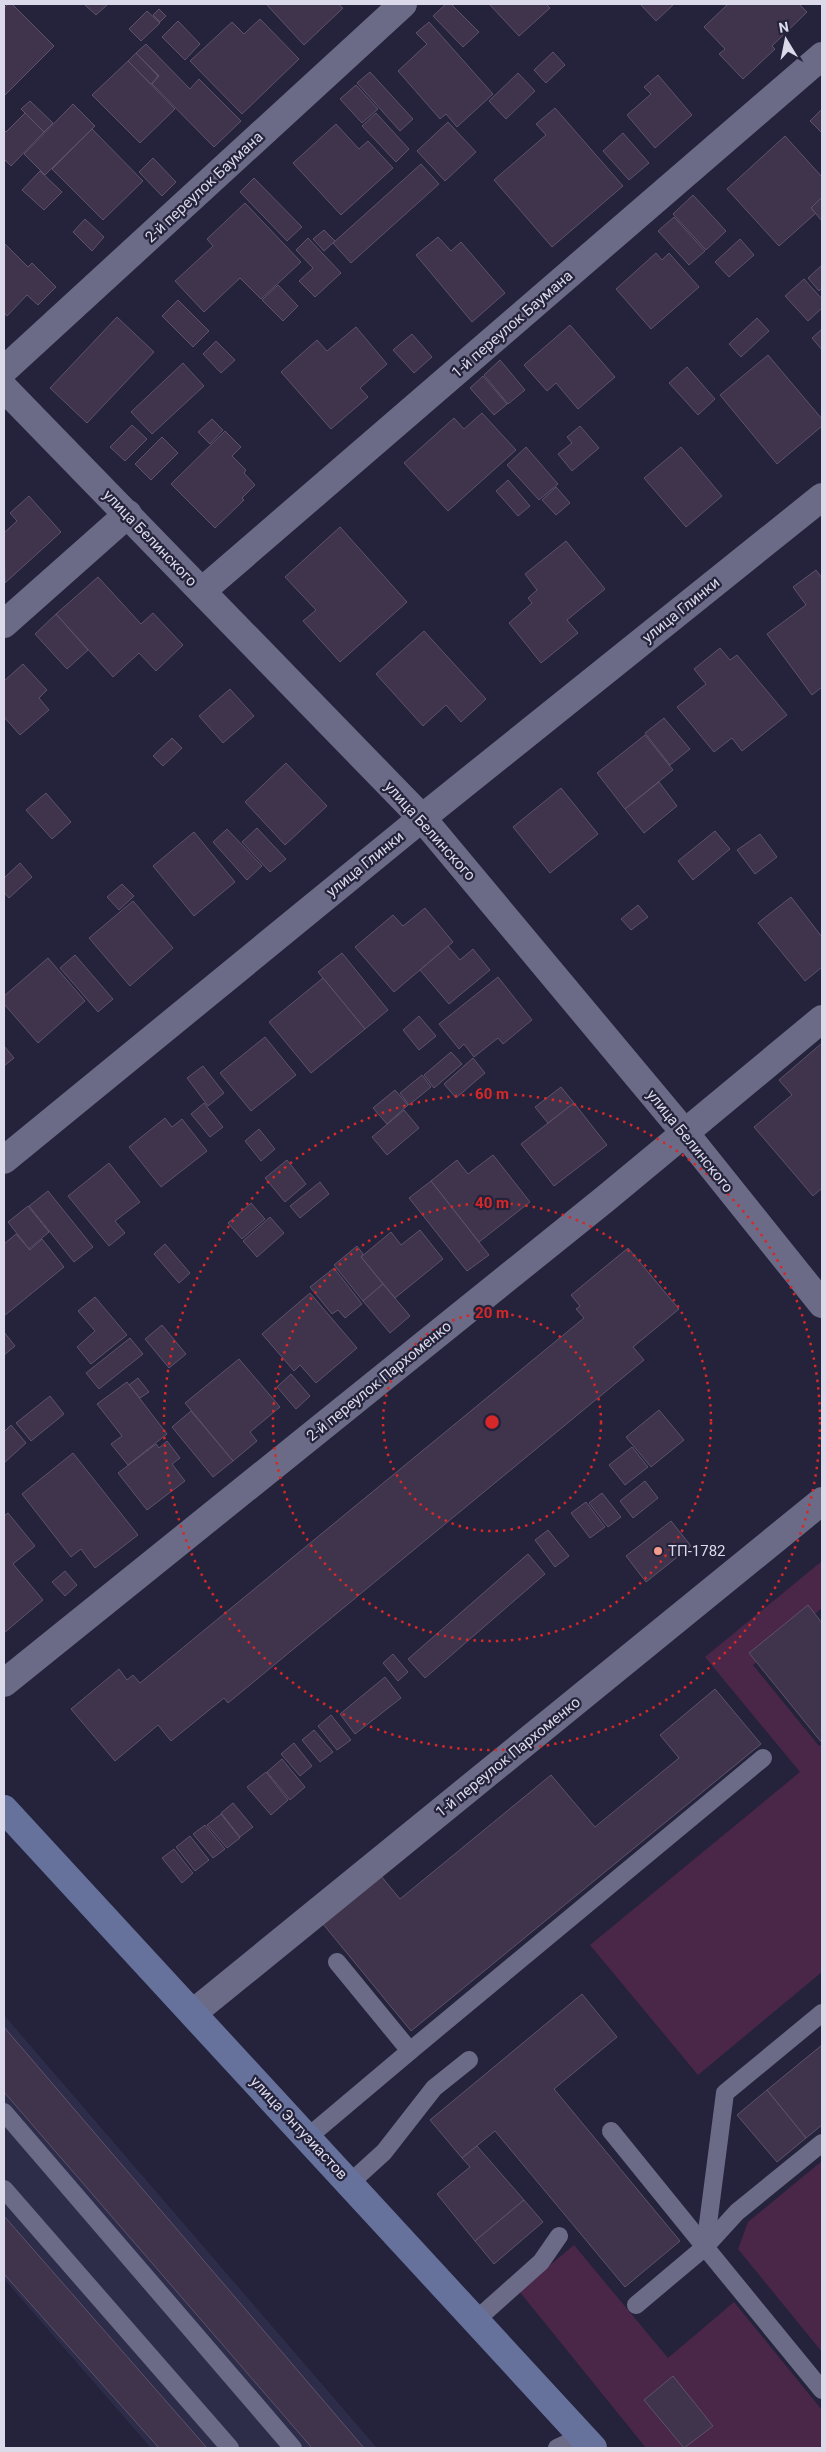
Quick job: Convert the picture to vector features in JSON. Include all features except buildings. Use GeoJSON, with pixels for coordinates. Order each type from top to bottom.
{"type":"FeatureCollection","features":[{"type":"Feature","properties":{"kind":"street","name":"2-й переулок Баумана"},"geometry":{"type":"LineString","coordinates":[[4,370],[403,4]]}},
{"type":"Feature","properties":{"kind":"street","name":"1-й переулок Баумана"},"geometry":{"type":"LineString","coordinates":[[202,591],[822,56]]}},
{"type":"Feature","properties":{"kind":"street","name":"улица Белинского"},"geometry":{"type":"LineString","coordinates":[[4,388],[422,818],[685,1133],[822,1304]]}},
{"type":"Feature","properties":{"kind":"street","name":"улица Глинки"},"geometry":{"type":"LineString","coordinates":[[4,1160],[422,818],[822,497]]}},
{"type":"Feature","properties":{"kind":"street"},"geometry":{"type":"LineString","coordinates":[[4,624],[128,514]]}},
{"type":"Feature","properties":{"kind":"street","name":"2-й переулок Пархоменко"},"geometry":{"type":"LineString","coordinates":[[4,1683],[685,1133],[822,1019]]}},
{"type":"Feature","properties":{"kind":"street","name":"1-й переулок Пархоменко"},"geometry":{"type":"LineString","coordinates":[[193,2013],[822,1501]]}},
{"type":"Feature","properties":{"kind":"street","name":"улица Энтузиастов"},"geometry":{"type":"LineString","coordinates":[[4,1809],[588,2442]]}},
{"type":"Feature","properties":{"kind":"lane"},"geometry":{"type":"LineString","coordinates":[[308,2137],[410,2050],[763,1758]]}},
{"type":"Feature","properties":{"kind":"lane"},"geometry":{"type":"LineString","coordinates":[[337,1962],[410,2050]]}},
{"type":"Feature","properties":{"kind":"lane"},"geometry":{"type":"LineString","coordinates":[[705,2247],[725,2093],[822,2013]]}},
{"type":"Feature","properties":{"kind":"lane"},"geometry":{"type":"LineString","coordinates":[[350,2183],[384,2152],[434,2088],[469,2060]]}},
{"type":"Feature","properties":{"kind":"lane"},"geometry":{"type":"LineString","coordinates":[[4,2112],[293,2448]]}},
{"type":"Feature","properties":{"kind":"lane"},"geometry":{"type":"LineString","coordinates":[[610,2131],[822,2390]]}},
{"type":"Feature","properties":{"kind":"lane"},"geometry":{"type":"LineString","coordinates":[[636,2305],[705,2247],[737,2212],[822,2143]]}},
{"type":"Feature","properties":{"kind":"lane"},"geometry":{"type":"LineString","coordinates":[[4,2189],[230,2448]]}},
{"type":"Feature","properties":{"kind":"lane"},"geometry":{"type":"LineString","coordinates":[[476,2320],[541,2262],[558,2236]]}},
{"type":"Feature","properties":{"kind":"lane"},"geometry":{"type":"LineString","coordinates":[[557,2448],[588,2442]]}},
{"type":"Feature","properties":{"kind":"shaded area"},"geometry":{"type":"Polygon","coordinates":[[[822,1561],[822,1608],[753,1665],[819,1746],[822,1744],[822,1972],[698,2075],[590,1945],[800,1772],[705,1657],[822,1561]]]}},
{"type":"Feature","properties":{"kind":"shaded area"},"geometry":{"type":"Polygon","coordinates":[[[4,2015],[377,2448],[151,2448],[4,2279],[4,2015]]]}},
{"type":"Feature","properties":{"kind":"shaded area"},"geometry":{"type":"Polygon","coordinates":[[[822,2161],[822,2352],[738,2249],[748,2222],[822,2161]]]}},
{"type":"Feature","properties":{"kind":"shaded area"},"geometry":{"type":"Polygon","coordinates":[[[574,2245],[668,2358],[734,2302],[822,2410],[822,2448],[646,2448],[519,2291],[574,2245]]]}},
{"type":"Feature","properties":{"kind":"place","name":"ТП-1782"},"geometry":{"type":"Point","coordinates":[658,1551]}}]}
